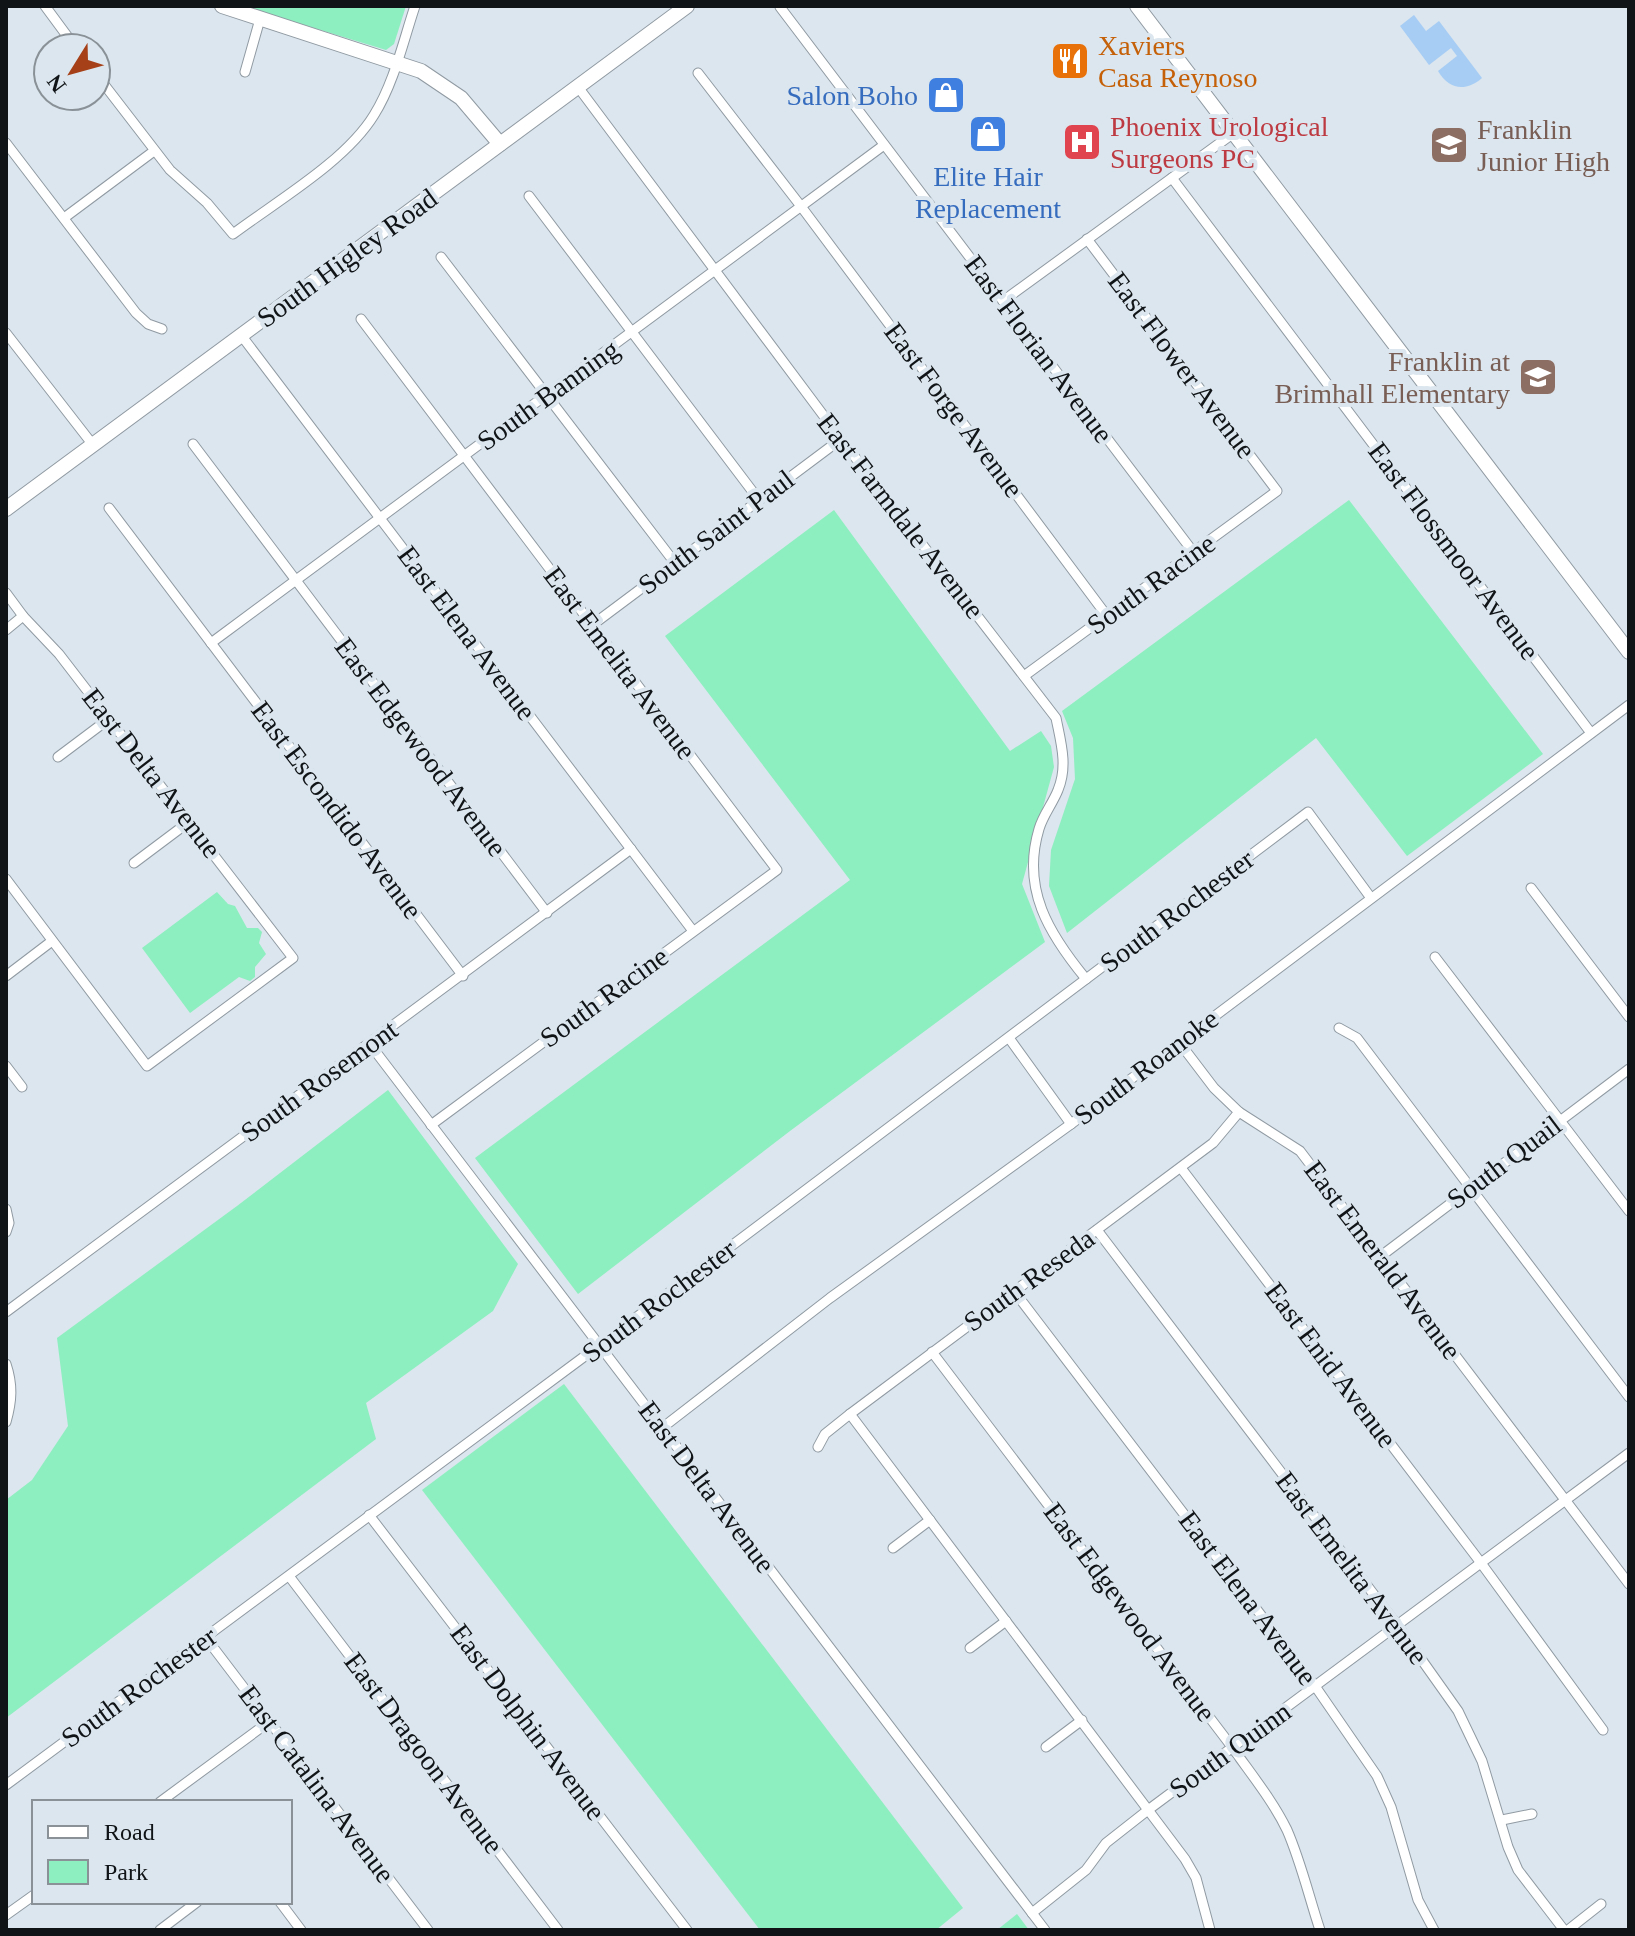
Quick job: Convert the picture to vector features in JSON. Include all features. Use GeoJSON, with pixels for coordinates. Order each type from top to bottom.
{"type":"FeatureCollection","features":[{"type":"Feature","properties":{"kind":"main road"},"geometry":{"type":"LineString","coordinates":[[222,6],[397,61],[439,82],[461,98],[500,144]]}},
{"type":"Feature","properties":{"kind":"main road","name":"South Higley Road"},"geometry":{"type":"LineString","coordinates":[[6,509],[687,6]]}},
{"type":"Feature","properties":{"kind":"main road"},"geometry":{"type":"LineString","coordinates":[[1137,6],[1629,652]]}},
{"type":"Feature","properties":{"kind":"street"},"geometry":{"type":"LineString","coordinates":[[45,6],[64,32]]}},
{"type":"Feature","properties":{"kind":"street"},"geometry":{"type":"LineString","coordinates":[[112,95],[170,170],[207,203],[233,234],[337,156],[373,117],[384,98],[415,6]]}},
{"type":"Feature","properties":{"kind":"street","name":"East Florian Avenue"},"geometry":{"type":"LineString","coordinates":[[780,7],[1194,553]]}},
{"type":"Feature","properties":{"kind":"street"},"geometry":{"type":"LineString","coordinates":[[245,72],[260,19]]}},
{"type":"Feature","properties":{"kind":"street","name":"East Forge Avenue"},"geometry":{"type":"LineString","coordinates":[[698,73],[1107,616]]}},
{"type":"Feature","properties":{"kind":"street","name":"East Farmdale Avenue"},"geometry":{"type":"LineString","coordinates":[[578,87],[841,439],[1056,718],[1064,756],[1059,788],[1039,828],[1032,873],[1044,919],[1063,951],[1086,979]]}},
{"type":"Feature","properties":{"kind":"street"},"geometry":{"type":"LineString","coordinates":[[1003,301],[1235,132]]}},
{"type":"Feature","properties":{"kind":"street"},"geometry":{"type":"LineString","coordinates":[[6,143],[136,313],[148,324],[162,329]]}},
{"type":"Feature","properties":{"kind":"street","name":"South Banning"},"geometry":{"type":"LineString","coordinates":[[211,643],[884,145]]}},
{"type":"Feature","properties":{"kind":"street"},"geometry":{"type":"LineString","coordinates":[[64,218],[154,151]]}},
{"type":"Feature","properties":{"kind":"street","name":"East Flossmoor Avenue"},"geometry":{"type":"LineString","coordinates":[[1172,178],[1591,733]]}},
{"type":"Feature","properties":{"kind":"street"},"geometry":{"type":"LineString","coordinates":[[529,196],[759,500]]}},
{"type":"Feature","properties":{"kind":"street","name":"East Flower Avenue"},"geometry":{"type":"LineString","coordinates":[[1087,239],[1277,491]]}},
{"type":"Feature","properties":{"kind":"street"},"geometry":{"type":"LineString","coordinates":[[441,257],[675,563]]}},
{"type":"Feature","properties":{"kind":"street","name":"East Emelita Avenue"},"geometry":{"type":"LineString","coordinates":[[361,319],[777,870]]}},
{"type":"Feature","properties":{"kind":"street"},"geometry":{"type":"LineString","coordinates":[[6,333],[93,445]]}},
{"type":"Feature","properties":{"kind":"street","name":"East Elena Avenue"},"geometry":{"type":"LineString","coordinates":[[241,335],[693,931]]}},
{"type":"Feature","properties":{"kind":"street","name":"South Saint Paul"},"geometry":{"type":"LineString","coordinates":[[591,626],[841,439]]}},
{"type":"Feature","properties":{"kind":"street","name":"East Edgewood Avenue"},"geometry":{"type":"LineString","coordinates":[[193,444],[547,913]]}},
{"type":"Feature","properties":{"kind":"street","name":"South Racine"},"geometry":{"type":"LineString","coordinates":[[1024,676],[1277,491]]}},
{"type":"Feature","properties":{"kind":"street","name":"East Escondido Avenue"},"geometry":{"type":"LineString","coordinates":[[109,508],[463,976]]}},
{"type":"Feature","properties":{"kind":"street","name":"East Delta Avenue"},"geometry":{"type":"LineString","coordinates":[[6,593],[110,718],[293,958],[147,1066],[52,941]]}},
{"type":"Feature","properties":{"kind":"street"},"geometry":{"type":"LineString","coordinates":[[6,630],[23,616]]}},
{"type":"Feature","properties":{"kind":"street","name":"South Roanoke"},"geometry":{"type":"LineString","coordinates":[[662,1428],[830,1298],[1071,1124],[1629,705]]}},
{"type":"Feature","properties":{"kind":"street"},"geometry":{"type":"LineString","coordinates":[[58,757],[110,718]]}},
{"type":"Feature","properties":{"kind":"street","name":"South Rochester"},"geometry":{"type":"LineString","coordinates":[[6,1785],[600,1345],[1308,812],[1371,898]]}},
{"type":"Feature","properties":{"kind":"street"},"geometry":{"type":"LineString","coordinates":[[134,863],[190,821]]}},
{"type":"Feature","properties":{"kind":"street","name":"South Rosemont"},"geometry":{"type":"LineString","coordinates":[[6,1312],[631,849]]}},
{"type":"Feature","properties":{"kind":"street","name":"South Racine"},"geometry":{"type":"LineString","coordinates":[[431,1125],[777,870]]}},
{"type":"Feature","properties":{"kind":"street"},"geometry":{"type":"LineString","coordinates":[[6,879],[52,941],[6,976]]}},
{"type":"Feature","properties":{"kind":"street"},"geometry":{"type":"LineString","coordinates":[[1531,888],[1629,1017]]}},
{"type":"Feature","properties":{"kind":"street"},"geometry":{"type":"LineString","coordinates":[[1435,957],[1629,1211]]}},
{"type":"Feature","properties":{"kind":"street"},"geometry":{"type":"LineString","coordinates":[[1339,1028],[1357,1038],[1629,1397]]}},
{"type":"Feature","properties":{"kind":"street"},"geometry":{"type":"LineString","coordinates":[[1009,1038],[1071,1124]]}},
{"type":"Feature","properties":{"kind":"street","name":"East Emerald Avenue"},"geometry":{"type":"LineString","coordinates":[[1179,1042],[1214,1088],[1239,1112],[1300,1151],[1629,1584]]}},
{"type":"Feature","properties":{"kind":"street","name":"East Delta Avenue"},"geometry":{"type":"LineString","coordinates":[[369,1043],[1045,1930]]}},
{"type":"Feature","properties":{"kind":"street"},"geometry":{"type":"LineString","coordinates":[[6,1066],[22,1087]]}},
{"type":"Feature","properties":{"kind":"street","name":"South Quail"},"geometry":{"type":"LineString","coordinates":[[1381,1256],[1629,1069]]}},
{"type":"Feature","properties":{"kind":"street","name":"South Reseda"},"geometry":{"type":"LineString","coordinates":[[818,1447],[825,1434],[850,1414],[1181,1168],[1222,1134],[1239,1112]]}},
{"type":"Feature","properties":{"kind":"street","name":"East Enid Avenue"},"geometry":{"type":"LineString","coordinates":[[1181,1168],[1481,1563],[1603,1730]]}},
{"type":"Feature","properties":{"kind":"street"},"geometry":{"type":"LineString","coordinates":[[6,1209],[9,1223],[6,1232]]}},
{"type":"Feature","properties":{"kind":"street","name":"East Emelita Avenue"},"geometry":{"type":"LineString","coordinates":[[1097,1230],[1397,1625],[1458,1711],[1482,1761],[1518,1870],[1566,1930]]}},
{"type":"Feature","properties":{"kind":"street","name":"East Elena Avenue"},"geometry":{"type":"LineString","coordinates":[[1014,1291],[1315,1686],[1377,1776],[1391,1807],[1418,1900],[1434,1930]]}},
{"type":"Feature","properties":{"kind":"street","name":"East Edgewood Avenue"},"geometry":{"type":"LineString","coordinates":[[932,1352],[1232,1747],[1285,1827],[1320,1930]]}},
{"type":"Feature","properties":{"kind":"street"},"geometry":{"type":"LineString","coordinates":[[6,1364],[11,1379],[11,1402],[6,1422]]}},
{"type":"Feature","properties":{"kind":"street"},"geometry":{"type":"LineString","coordinates":[[850,1414],[1185,1859],[1196,1878],[1210,1930]]}},
{"type":"Feature","properties":{"kind":"street","name":"South Quinn"},"geometry":{"type":"LineString","coordinates":[[1032,1913],[1086,1870],[1106,1843],[1148,1810],[1629,1453]]}},
{"type":"Feature","properties":{"kind":"street","name":"East Dolphin Avenue"},"geometry":{"type":"LineString","coordinates":[[369,1515],[687,1930]]}},
{"type":"Feature","properties":{"kind":"street"},"geometry":{"type":"LineString","coordinates":[[893,1548],[930,1520]]}},
{"type":"Feature","properties":{"kind":"street","name":"East Dragoon Avenue"},"geometry":{"type":"LineString","coordinates":[[289,1576],[558,1930]]}},
{"type":"Feature","properties":{"kind":"street"},"geometry":{"type":"LineString","coordinates":[[970,1648],[1006,1621]]}},
{"type":"Feature","properties":{"kind":"street","name":"East Catalina Avenue"},"geometry":{"type":"LineString","coordinates":[[206,1638],[428,1930]]}},
{"type":"Feature","properties":{"kind":"street"},"geometry":{"type":"LineString","coordinates":[[1046,1747],[1082,1720]]}},
{"type":"Feature","properties":{"kind":"street"},"geometry":{"type":"LineString","coordinates":[[163,1800],[270,1721]]}},
{"type":"Feature","properties":{"kind":"street"},"geometry":{"type":"LineString","coordinates":[[1502,1820],[1532,1814]]}},
{"type":"Feature","properties":{"kind":"street"},"geometry":{"type":"LineString","coordinates":[[6,1915],[32,1896]]}},
{"type":"Feature","properties":{"kind":"street"},"geometry":{"type":"LineString","coordinates":[[166,1928],[195,1904]]}},
{"type":"Feature","properties":{"kind":"street"},"geometry":{"type":"LineString","coordinates":[[282,1904],[301,1930]]}},
{"type":"Feature","properties":{"kind":"street"},"geometry":{"type":"LineString","coordinates":[[1566,1930],[1601,1904]]}},
{"type":"Feature","properties":{"kind":"green space"},"geometry":{"type":"Polygon","coordinates":[[[242,6],[406,6],[394,44],[386,50],[242,6]]]}},
{"type":"Feature","properties":{"kind":"green space"},"geometry":{"type":"Polygon","coordinates":[[[1349,500],[1543,754],[1407,856],[1316,738],[1067,933],[1049,886],[1051,850],[1075,779],[1073,738],[1062,711],[1349,500]]]}},
{"type":"Feature","properties":{"kind":"green space"},"geometry":{"type":"Polygon","coordinates":[[[834,510],[1010,751],[1041,731],[1051,746],[1054,767],[1022,884],[1045,942],[790,1131],[578,1294],[475,1158],[850,880],[665,636],[834,510]]]}},
{"type":"Feature","properties":{"kind":"green space"},"geometry":{"type":"Polygon","coordinates":[[[217,892],[228,904],[235,906],[247,928],[258,928],[262,932],[259,943],[266,954],[255,967],[255,977],[250,981],[239,977],[190,1013],[142,948],[217,892]]]}},
{"type":"Feature","properties":{"kind":"green space"},"geometry":{"type":"Polygon","coordinates":[[[388,1090],[518,1264],[493,1311],[366,1403],[376,1439],[6,1718],[6,1500],[32,1480],[68,1426],[57,1338],[388,1090]]]}},
{"type":"Feature","properties":{"kind":"green space"},"geometry":{"type":"Polygon","coordinates":[[[564,1384],[963,1908],[936,1930],[760,1930],[422,1490],[564,1384]]]}},
{"type":"Feature","properties":{"kind":"green space"},"geometry":{"type":"Polygon","coordinates":[[[1017,1914],[1029,1930],[997,1930],[1017,1914]]]}},
{"type":"Feature","properties":{"kind":"water"},"geometry":{"type":"Polygon","coordinates":[[[1414,15],[1426,31],[1439,21],[1482,78],[1464,87],[1447,82],[1438,71],[1457,56],[1451,48],[1429,65],[1400,26],[1414,15]]]}},
{"type":"Feature","properties":{"kind":"place","name":"Xaviers Casa Reynoso"},"geometry":{"type":"Point","coordinates":[1070,61]}},
{"type":"Feature","properties":{"kind":"place","name":"Salon Boho"},"geometry":{"type":"Point","coordinates":[946,95]}},
{"type":"Feature","properties":{"kind":"place","name":"Elite Hair Replacement"},"geometry":{"type":"Point","coordinates":[988,134]}},
{"type":"Feature","properties":{"kind":"place","name":"Phoenix Urological Surgeons PC"},"geometry":{"type":"Point","coordinates":[1082,142]}},
{"type":"Feature","properties":{"kind":"place","name":"Franklin Junior High"},"geometry":{"type":"Point","coordinates":[1449,145]}},
{"type":"Feature","properties":{"kind":"place","name":"Franklin at Brimhall Elementary"},"geometry":{"type":"Point","coordinates":[1538,377]}}]}
